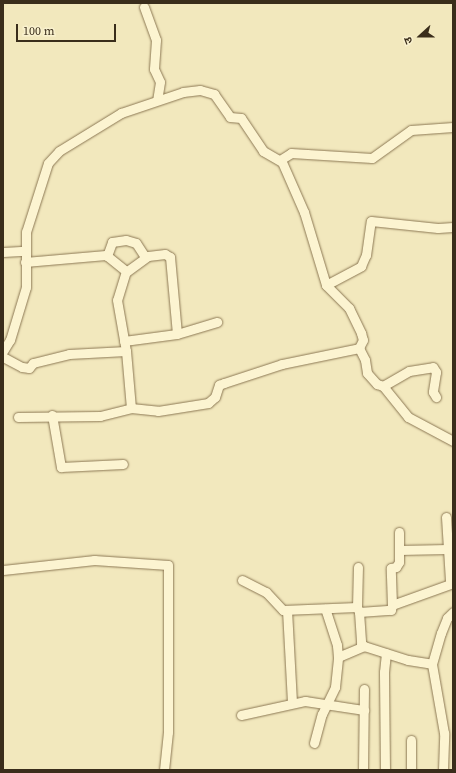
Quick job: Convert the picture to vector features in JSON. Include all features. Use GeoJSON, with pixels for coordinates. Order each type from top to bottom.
{"type":"FeatureCollection","features":[{"type":"Feature","properties":{"kind":"street"},"geometry":{"type":"LineString","coordinates":[[144,7],[156,40],[154,69],[160,82],[157,100]]}},
{"type":"Feature","properties":{"kind":"street"},"geometry":{"type":"LineString","coordinates":[[3,351],[10,340],[26,288],[25,251],[28,220],[44,170],[53,157],[121,113],[157,100],[193,90],[214,94],[230,116],[241,118],[266,154],[280,160],[304,212],[326,285],[349,308],[362,333],[363,340],[359,348],[367,373],[377,384],[383,386],[408,417],[453,441]]}},
{"type":"Feature","properties":{"kind":"street"},"geometry":{"type":"LineString","coordinates":[[280,160],[291,154],[372,158],[411,130],[453,127]]}},
{"type":"Feature","properties":{"kind":"street"},"geometry":{"type":"LineString","coordinates":[[326,285],[361,266],[366,255],[371,221],[438,228],[453,227]]}},
{"type":"Feature","properties":{"kind":"street"},"geometry":{"type":"LineString","coordinates":[[107,256],[112,242],[126,240],[136,243],[145,257]]}},
{"type":"Feature","properties":{"kind":"street"},"geometry":{"type":"LineString","coordinates":[[3,252],[25,251]]}},
{"type":"Feature","properties":{"kind":"street"},"geometry":{"type":"LineString","coordinates":[[131,408],[126,351],[117,300],[118,290],[126,272],[145,257],[165,254],[171,259],[177,334]]}},
{"type":"Feature","properties":{"kind":"street"},"geometry":{"type":"LineString","coordinates":[[25,262],[107,256],[126,272]]}},
{"type":"Feature","properties":{"kind":"street"},"geometry":{"type":"LineString","coordinates":[[124,341],[177,334],[217,322]]}},
{"type":"Feature","properties":{"kind":"street"},"geometry":{"type":"LineString","coordinates":[[18,417],[100,416],[131,408],[158,411],[208,403],[215,398],[219,385],[224,382],[282,364],[338,354],[359,348]]}},
{"type":"Feature","properties":{"kind":"street"},"geometry":{"type":"LineString","coordinates":[[3,357],[22,367],[29,368],[33,363],[69,354],[126,351]]}},
{"type":"Feature","properties":{"kind":"street"},"geometry":{"type":"LineString","coordinates":[[383,386],[399,379],[407,371],[433,367],[436,372],[433,392],[436,398]]}},
{"type":"Feature","properties":{"kind":"street"},"geometry":{"type":"LineString","coordinates":[[52,416],[61,467],[123,464]]}},
{"type":"Feature","properties":{"kind":"street"},"geometry":{"type":"LineString","coordinates":[[392,605],[453,583],[448,549],[446,517]]}},
{"type":"Feature","properties":{"kind":"street"},"geometry":{"type":"LineString","coordinates":[[242,580],[266,592],[279,608],[287,610],[391,610],[391,568],[396,568],[399,562],[399,532]]}},
{"type":"Feature","properties":{"kind":"street"},"geometry":{"type":"LineString","coordinates":[[399,550],[448,549]]}},
{"type":"Feature","properties":{"kind":"street"},"geometry":{"type":"LineString","coordinates":[[3,570],[94,560],[168,565],[168,732],[164,770]]}},
{"type":"Feature","properties":{"kind":"street"},"geometry":{"type":"LineString","coordinates":[[358,567],[358,609],[361,644],[408,660],[432,664]]}},
{"type":"Feature","properties":{"kind":"street"},"geometry":{"type":"LineString","coordinates":[[314,743],[320,718],[335,688],[338,657],[337,645],[325,609]]}},
{"type":"Feature","properties":{"kind":"street"},"geometry":{"type":"LineString","coordinates":[[287,610],[292,703]]}},
{"type":"Feature","properties":{"kind":"street"},"geometry":{"type":"LineString","coordinates":[[444,770],[444,733],[432,664],[447,618],[453,612]]}},
{"type":"Feature","properties":{"kind":"street"},"geometry":{"type":"LineString","coordinates":[[338,657],[364,646]]}},
{"type":"Feature","properties":{"kind":"street"},"geometry":{"type":"LineString","coordinates":[[386,653],[384,672],[386,770]]}},
{"type":"Feature","properties":{"kind":"street"},"geometry":{"type":"LineString","coordinates":[[363,770],[364,689]]}},
{"type":"Feature","properties":{"kind":"street"},"geometry":{"type":"LineString","coordinates":[[241,714],[292,703],[309,701],[364,710]]}},
{"type":"Feature","properties":{"kind":"street"},"geometry":{"type":"LineString","coordinates":[[411,740],[411,770]]}}]}
